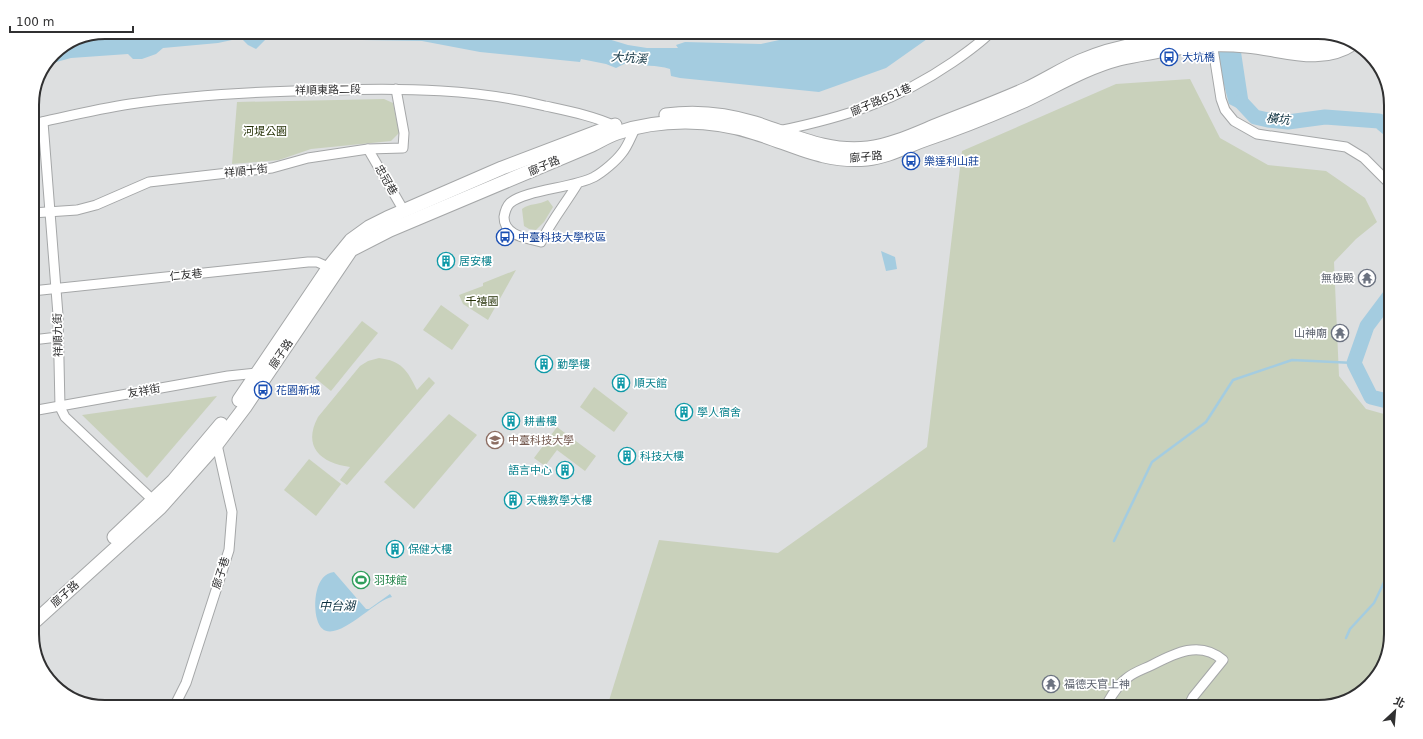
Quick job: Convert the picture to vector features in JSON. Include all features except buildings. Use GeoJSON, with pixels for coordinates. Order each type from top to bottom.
{"type":"FeatureCollection","features":[{"type":"Feature","properties":{"kind":"main road","name":"廍子路"},"geometry":{"type":"LineString","coordinates":[[39,617],[156,504],[216,439],[333,270],[351,240],[369,227],[502,168],[615,129],[691,112],[733,118],[778,131],[813,144],[836,149],[868,148],[912,136],[1027,88],[1080,61],[1115,49],[1166,39],[1213,40]]}},
{"type":"Feature","properties":{"kind":"main road","name":"廍子路"},"geometry":{"type":"LineString","coordinates":[[633,125],[704,122],[755,133],[807,152],[823,156],[846,159],[868,159],[889,155],[980,119],[1026,100],[1067,78],[1118,59],[1213,40]]}},
{"type":"Feature","properties":{"kind":"main road"},"geometry":{"type":"LineString","coordinates":[[1213,40],[1317,46],[1335,42]]}},
{"type":"Feature","properties":{"kind":"main road"},"geometry":{"type":"LineString","coordinates":[[1246,42],[1316,56],[1328,55],[1347,46]]}},
{"type":"Feature","properties":{"kind":"main road","name":"廍子路"},"geometry":{"type":"LineString","coordinates":[[216,439],[257,373],[333,270],[351,250],[390,230],[592,145],[615,129]]}},
{"type":"Feature","properties":{"kind":"main road","name":"廍子路"},"geometry":{"type":"LineString","coordinates":[[39,607],[156,504]]}},
{"type":"Feature","properties":{"kind":"street","name":"廍子路651巷"},"geometry":{"type":"LineString","coordinates":[[778,131],[847,115],[895,97],[930,78],[983,39]]}},
{"type":"Feature","properties":{"kind":"street"},"geometry":{"type":"LineString","coordinates":[[1213,40],[1221,99],[1226,110],[1234,121],[1257,134],[1346,146],[1364,158],[1384,178]]}},
{"type":"Feature","properties":{"kind":"street","name":"祥順東路二段"},"geometry":{"type":"LineString","coordinates":[[39,123],[129,104],[182,97],[284,91],[396,89],[460,91],[514,98],[562,110],[615,129]]}},
{"type":"Feature","properties":{"kind":"street","name":"祥順十街"},"geometry":{"type":"LineString","coordinates":[[39,213],[77,210],[96,205],[149,182],[272,168],[308,158],[368,150],[403,148],[404,132],[396,89]]}},
{"type":"Feature","properties":{"kind":"street","name":"祥順九街"},"geometry":{"type":"LineString","coordinates":[[43,122],[56,288],[60,407]]}},
{"type":"Feature","properties":{"kind":"street"},"geometry":{"type":"LineString","coordinates":[[578,183],[566,204],[549,225],[541,242],[513,234],[508,228],[504,215],[507,206],[511,202],[578,183],[596,176],[622,153],[633,125]]}},
{"type":"Feature","properties":{"kind":"street","name":"忠冠巷"},"geometry":{"type":"LineString","coordinates":[[368,150],[404,211]]}},
{"type":"Feature","properties":{"kind":"street","name":"仁友巷"},"geometry":{"type":"LineString","coordinates":[[39,290],[308,262],[317,262],[333,270]]}},
{"type":"Feature","properties":{"kind":"street"},"geometry":{"type":"LineString","coordinates":[[39,339],[58,337]]}},
{"type":"Feature","properties":{"kind":"street","name":"友祥街"},"geometry":{"type":"LineString","coordinates":[[39,410],[228,376],[257,373]]}},
{"type":"Feature","properties":{"kind":"street"},"geometry":{"type":"LineString","coordinates":[[60,407],[65,417],[156,504]]}},
{"type":"Feature","properties":{"kind":"street","name":"廍子巷"},"geometry":{"type":"LineString","coordinates":[[178,700],[186,683],[229,550],[232,512],[216,439]]}},
{"type":"Feature","properties":{"kind":"street"},"geometry":{"type":"LineString","coordinates":[[1109,700],[1113,693],[1127,678],[1172,654],[1187,650],[1200,649],[1217,655],[1223,660],[1192,700]]}},
{"type":"Feature","properties":{"kind":"green space"},"geometry":{"type":"Polygon","coordinates":[[[1190,79],[1220,138],[1268,165],[1326,171],[1365,198],[1377,222],[1356,239],[1334,262],[1339,376],[1366,409],[1384,414],[1384,634],[1383,647],[1373,671],[1355,689],[1331,699],[1318,700],[609,700],[659,540],[778,553],[927,447],[962,151],[1116,84],[1190,79]]]}},
{"type":"Feature","properties":{"kind":"green space","name":"河堤公園"},"geometry":{"type":"Polygon","coordinates":[[[384,99],[393,103],[399,133],[391,141],[311,149],[279,160],[232,164],[237,102],[384,99]]]}},
{"type":"Feature","properties":{"kind":"green space"},"geometry":{"type":"Polygon","coordinates":[[[548,200],[553,207],[544,222],[536,230],[529,229],[524,226],[522,209],[548,200]]]}},
{"type":"Feature","properties":{"kind":"green space","name":"千禧園"},"geometry":{"type":"Polygon","coordinates":[[[516,270],[488,320],[463,304],[459,295],[483,286],[483,283],[516,270]]]}},
{"type":"Feature","properties":{"kind":"green space"},"geometry":{"type":"Polygon","coordinates":[[[441,305],[469,325],[452,350],[423,330],[441,305]]]}},
{"type":"Feature","properties":{"kind":"green space"},"geometry":{"type":"Polygon","coordinates":[[[362,321],[378,333],[331,391],[315,378],[362,321]]]}},
{"type":"Feature","properties":{"kind":"green space"},"geometry":{"type":"Polygon","coordinates":[[[379,358],[393,361],[403,368],[407,372],[417,390],[429,377],[435,383],[347,485],[340,480],[350,467],[331,462],[317,452],[313,445],[312,437],[314,428],[318,417],[360,366],[368,361],[379,358]]]}},
{"type":"Feature","properties":{"kind":"green space"},"geometry":{"type":"Polygon","coordinates":[[[594,387],[628,413],[614,432],[580,407],[594,387]]]}},
{"type":"Feature","properties":{"kind":"green space"},"geometry":{"type":"Polygon","coordinates":[[[217,396],[147,478],[82,415],[217,396]]]}},
{"type":"Feature","properties":{"kind":"green space"},"geometry":{"type":"Polygon","coordinates":[[[449,414],[477,435],[414,509],[384,482],[449,414]]]}},
{"type":"Feature","properties":{"kind":"green space"},"geometry":{"type":"Polygon","coordinates":[[[557,427],[596,456],[585,471],[557,450],[545,466],[534,458],[557,427]]]}},
{"type":"Feature","properties":{"kind":"green space"},"geometry":{"type":"Polygon","coordinates":[[[309,459],[341,484],[316,516],[284,490],[309,459]]]}},
{"type":"Feature","properties":{"kind":"water"},"geometry":{"type":"Polygon","coordinates":[[[236,39],[218,43],[163,48],[156,54],[142,59],[133,59],[128,54],[71,58],[55,62],[68,50],[92,40],[236,39]]]}},
{"type":"Feature","properties":{"kind":"water"},"geometry":{"type":"Polygon","coordinates":[[[242,39],[266,39],[256,49],[248,45],[242,39]]]}},
{"type":"Feature","properties":{"kind":"water","name":"大坑溪"},"geometry":{"type":"Polygon","coordinates":[[[356,39],[608,39],[628,45],[647,48],[678,48],[676,45],[685,42],[761,44],[784,39],[927,39],[886,68],[819,92],[680,78],[671,76],[670,69],[630,61],[616,68],[606,64],[581,59],[580,62],[480,52],[422,41],[356,39]]]}},
{"type":"Feature","properties":{"kind":"water"},"geometry":{"type":"Polygon","coordinates":[[[1216,39],[1239,39],[1249,105],[1255,117],[1229,104],[1223,81],[1216,39]]]}},
{"type":"Feature","properties":{"kind":"water"},"geometry":{"type":"Polygon","coordinates":[[[881,251],[895,257],[897,269],[886,271],[881,251]]]}},
{"type":"Feature","properties":{"kind":"water","name":"中台湖"},"geometry":{"type":"Polygon","coordinates":[[[334,572],[366,609],[369,609],[390,594],[392,597],[374,606],[352,623],[340,629],[330,631],[322,629],[317,619],[315,606],[317,591],[323,578],[334,572]]]}},
{"type":"Feature","properties":{"kind":"waterway","name":"橫坑"},"geometry":{"type":"LineString","coordinates":[[1241,102],[1255,117],[1268,120],[1288,122],[1325,117],[1379,121],[1384,125]]}},
{"type":"Feature","properties":{"kind":"waterway","name":"橫坑"},"geometry":{"type":"LineString","coordinates":[[1384,303],[1367,326],[1354,363],[1371,397],[1384,400]]}},
{"type":"Feature","properties":{"kind":"waterway"},"geometry":{"type":"LineString","coordinates":[[1114,541],[1152,462],[1206,422],[1233,380],[1292,360],[1354,363]]}},
{"type":"Feature","properties":{"kind":"waterway"},"geometry":{"type":"LineString","coordinates":[[1346,638],[1350,629],[1374,603],[1384,582]]}},
{"type":"Feature","properties":{"kind":"place","name":"大坑橋"},"geometry":{"type":"Point","coordinates":[1169,57]}},
{"type":"Feature","properties":{"kind":"place","name":"樂達利山莊"},"geometry":{"type":"Point","coordinates":[911,161]}},
{"type":"Feature","properties":{"kind":"place","name":"中臺科技大學校區"},"geometry":{"type":"Point","coordinates":[505,237]}},
{"type":"Feature","properties":{"kind":"place","name":"居安樓"},"geometry":{"type":"Point","coordinates":[446,261]}},
{"type":"Feature","properties":{"kind":"place","name":"無極殿"},"geometry":{"type":"Point","coordinates":[1367,278]}},
{"type":"Feature","properties":{"kind":"place","name":"山神廟"},"geometry":{"type":"Point","coordinates":[1340,333]}},
{"type":"Feature","properties":{"kind":"place","name":"勤學樓"},"geometry":{"type":"Point","coordinates":[544,364]}},
{"type":"Feature","properties":{"kind":"place","name":"順天館"},"geometry":{"type":"Point","coordinates":[621,383]}},
{"type":"Feature","properties":{"kind":"place","name":"花園新城"},"geometry":{"type":"Point","coordinates":[263,390]}},
{"type":"Feature","properties":{"kind":"place","name":"學人宿舍"},"geometry":{"type":"Point","coordinates":[684,412]}},
{"type":"Feature","properties":{"kind":"place","name":"耕書樓"},"geometry":{"type":"Point","coordinates":[511,421]}},
{"type":"Feature","properties":{"kind":"place","name":"中臺科技大學"},"geometry":{"type":"Point","coordinates":[495,440]}},
{"type":"Feature","properties":{"kind":"place","name":"科技大樓"},"geometry":{"type":"Point","coordinates":[627,456]}},
{"type":"Feature","properties":{"kind":"place","name":"語言中心"},"geometry":{"type":"Point","coordinates":[565,470]}},
{"type":"Feature","properties":{"kind":"place","name":"天機教學大樓"},"geometry":{"type":"Point","coordinates":[513,500]}},
{"type":"Feature","properties":{"kind":"place","name":"保健大樓"},"geometry":{"type":"Point","coordinates":[395,549]}},
{"type":"Feature","properties":{"kind":"place","name":"羽球館"},"geometry":{"type":"Point","coordinates":[361,580]}},
{"type":"Feature","properties":{"kind":"place","name":"福德天官上神"},"geometry":{"type":"Point","coordinates":[1051,684]}}]}
